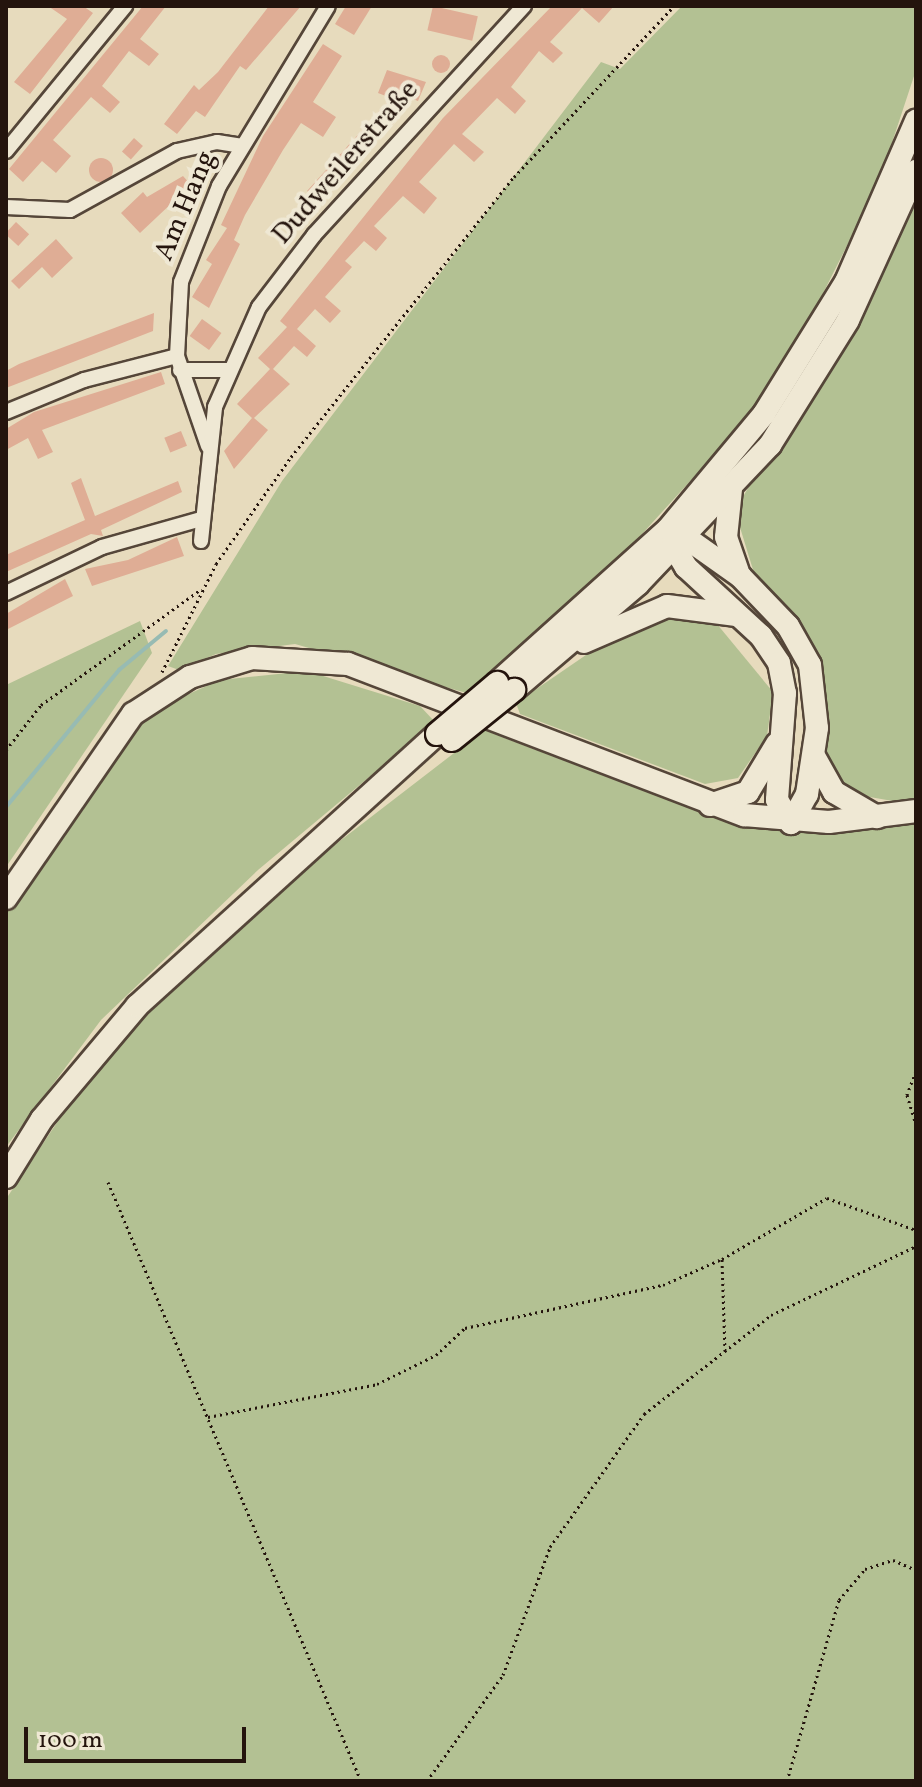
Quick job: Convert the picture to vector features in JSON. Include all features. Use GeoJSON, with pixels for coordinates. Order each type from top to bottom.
{"type":"FeatureCollection","features":[{"type":"Feature","properties":{"kind":"main road"},"geometry":{"type":"LineString","coordinates":[[539,670],[676,538],[796,369],[866,243],[916,121]]}},
{"type":"Feature","properties":{"kind":"main road"},"geometry":{"type":"LineString","coordinates":[[6,1177],[98,1049],[262,891],[505,686],[731,489],[770,445],[829,356],[916,171]]}},
{"type":"Feature","properties":{"kind":"main road"},"geometry":{"type":"LineString","coordinates":[[731,489],[726,537],[740,576]]}},
{"type":"Feature","properties":{"kind":"main road"},"geometry":{"type":"LineString","coordinates":[[676,538],[740,576],[788,626],[810,665],[819,707],[807,794],[791,823]]}},
{"type":"Feature","properties":{"kind":"main road"},"geometry":{"type":"LineString","coordinates":[[676,538],[779,663],[782,732],[777,800],[791,823]]}},
{"type":"Feature","properties":{"kind":"main road"},"geometry":{"type":"LineString","coordinates":[[505,686],[539,670],[596,634],[667,606],[743,618]]}},
{"type":"Feature","properties":{"kind":"main road"},"geometry":{"type":"LineString","coordinates":[[6,898],[114,738],[155,695],[252,658],[348,664],[710,805],[791,823],[916,811]]}},
{"type":"Feature","properties":{"kind":"main road"},"geometry":{"type":"LineString","coordinates":[[710,805],[755,785],[782,732]]}},
{"type":"Feature","properties":{"kind":"main road"},"geometry":{"type":"LineString","coordinates":[[813,754],[834,792],[877,817]]}},
{"type":"Feature","properties":{"kind":"street"},"geometry":{"type":"LineString","coordinates":[[6,151],[125,6]]}},
{"type":"Feature","properties":{"kind":"street","name":"Am Hang"},"geometry":{"type":"LineString","coordinates":[[208,446],[178,363],[181,282],[241,146],[328,6]]}},
{"type":"Feature","properties":{"kind":"street","name":"Dudweilerstraße"},"geometry":{"type":"LineString","coordinates":[[201,541],[208,446],[227,370],[259,307],[314,235],[524,6]]}},
{"type":"Feature","properties":{"kind":"street"},"geometry":{"type":"LineString","coordinates":[[6,207],[70,210],[177,151],[217,142],[241,146]]}},
{"type":"Feature","properties":{"kind":"street"},"geometry":{"type":"LineString","coordinates":[[6,412],[84,380],[178,363],[227,370]]}},
{"type":"Feature","properties":{"kind":"street"},"geometry":{"type":"LineString","coordinates":[[6,593],[102,547],[201,519]]}},
{"type":"Feature","properties":{"kind":"path"},"geometry":{"type":"LineString","coordinates":[[155,695],[172,642],[291,457],[514,177],[674,6]]}},
{"type":"Feature","properties":{"kind":"path"},"geometry":{"type":"LineString","coordinates":[[6,750],[41,705],[205,587]]}},
{"type":"Feature","properties":{"kind":"path"},"geometry":{"type":"LineString","coordinates":[[916,1071],[907,1095],[916,1124]]}},
{"type":"Feature","properties":{"kind":"path"},"geometry":{"type":"LineString","coordinates":[[108,1182],[361,1781]]}},
{"type":"Feature","properties":{"kind":"path"},"geometry":{"type":"LineString","coordinates":[[208,1417],[377,1384],[436,1355],[465,1328],[663,1285],[722,1259],[827,1198],[916,1230]]}},
{"type":"Feature","properties":{"kind":"path"},"geometry":{"type":"LineString","coordinates":[[427,1781],[503,1675],[550,1547],[616,1447],[644,1414],[824,1285],[916,1246]]}},
{"type":"Feature","properties":{"kind":"path"},"geometry":{"type":"LineString","coordinates":[[722,1259],[725,1353]]}},
{"type":"Feature","properties":{"kind":"path"},"geometry":{"type":"LineString","coordinates":[[787,1781],[839,1600],[865,1569],[893,1560],[916,1570]]}},
{"type":"Feature","properties":{"kind":"green space"},"geometry":{"type":"Polygon","coordinates":[[[682,6],[916,6],[916,70],[879,182],[800,339],[744,422],[611,568],[470,694],[295,644],[216,654],[179,670],[168,666],[282,481],[601,62],[620,69],[682,6]]]}},
{"type":"Feature","properties":{"kind":"green space"},"geometry":{"type":"Polygon","coordinates":[[[916,190],[916,800],[904,803],[847,793],[821,747],[823,673],[811,642],[754,573],[735,511],[916,190]]]}},
{"type":"Feature","properties":{"kind":"green space"},"geometry":{"type":"Polygon","coordinates":[[[673,612],[712,618],[773,692],[767,736],[738,778],[705,784],[520,714],[516,703],[602,644],[673,612]]]}},
{"type":"Feature","properties":{"kind":"green space"},"geometry":{"type":"Polygon","coordinates":[[[140,621],[152,653],[6,867],[6,685],[140,621]]]}},
{"type":"Feature","properties":{"kind":"green space"},"geometry":{"type":"Polygon","coordinates":[[[307,671],[420,706],[435,722],[258,870],[101,1020],[6,1147],[6,914],[144,714],[220,680],[307,671]]]}},
{"type":"Feature","properties":{"kind":"green space"},"geometry":{"type":"Polygon","coordinates":[[[484,730],[715,818],[774,828],[916,817],[916,1781],[6,1781],[6,1199],[82,1085],[151,1006],[271,894],[484,730]]]}},
{"type":"Feature","properties":{"kind":"building"},"geometry":{"type":"Polygon","coordinates":[[[48,6],[83,6],[93,13],[30,94],[14,82],[67,19],[48,6]]]}},
{"type":"Feature","properties":{"kind":"building"},"geometry":{"type":"Polygon","coordinates":[[[143,6],[166,6],[140,39],[159,54],[149,66],[129,51],[102,86],[120,102],[110,113],[91,97],[53,140],[71,156],[56,173],[42,161],[23,182],[9,169],[143,6]]]}},
{"type":"Feature","properties":{"kind":"building"},"geometry":{"type":"Polygon","coordinates":[[[269,6],[301,6],[246,70],[240,66],[205,117],[196,111],[177,134],[164,124],[194,85],[199,90],[218,72],[269,6]]]}},
{"type":"Feature","properties":{"kind":"building"},"geometry":{"type":"Polygon","coordinates":[[[346,6],[372,6],[354,35],[335,24],[346,6]]]}},
{"type":"Feature","properties":{"kind":"building"},"geometry":{"type":"Polygon","coordinates":[[[433,6],[478,16],[472,41],[427,30],[433,6]]]}},
{"type":"Feature","properties":{"kind":"building"},"geometry":{"type":"Polygon","coordinates":[[[552,6],[614,6],[599,23],[582,8],[550,42],[563,53],[553,63],[539,51],[511,87],[526,101],[515,114],[497,98],[462,134],[484,152],[474,162],[454,144],[419,182],[437,198],[424,214],[403,196],[374,226],[387,238],[376,251],[364,241],[345,261],[352,267],[325,297],[341,311],[330,323],[315,309],[297,329],[316,346],[307,357],[294,346],[273,369],[290,384],[254,418],[268,430],[234,469],[224,451],[252,418],[237,404],[270,369],[258,358],[287,327],[280,321],[443,118],[552,6]]]}},
{"type":"Feature","properties":{"kind":"building"},"geometry":{"type":"Polygon","coordinates":[[[323,44],[342,56],[313,102],[336,117],[323,137],[301,123],[283,150],[245,215],[234,240],[240,244],[209,308],[192,297],[212,264],[206,260],[227,228],[221,225],[263,136],[323,44]]]}},
{"type":"Feature","properties":{"kind":"building"},"geometry":{"type":"Polygon","coordinates":[[[441,55],[450,64],[441,73],[432,64],[441,55]]]}},
{"type":"Feature","properties":{"kind":"building"},"geometry":{"type":"Polygon","coordinates":[[[387,70],[426,82],[418,101],[405,96],[399,118],[318,200],[307,191],[391,98],[378,93],[387,70]]]}},
{"type":"Feature","properties":{"kind":"building"},"geometry":{"type":"Polygon","coordinates":[[[134,138],[143,146],[131,159],[122,151],[134,138]]]}},
{"type":"Feature","properties":{"kind":"building"},"geometry":{"type":"Polygon","coordinates":[[[101,158],[109,162],[113,170],[109,178],[101,182],[93,178],[89,170],[93,162],[101,158]]]}},
{"type":"Feature","properties":{"kind":"building"},"geometry":{"type":"Polygon","coordinates":[[[183,176],[191,185],[140,233],[121,213],[143,192],[147,197],[183,176]]]}},
{"type":"Feature","properties":{"kind":"building"},"geometry":{"type":"Polygon","coordinates":[[[16,222],[29,234],[18,246],[6,235],[16,222]]]}},
{"type":"Feature","properties":{"kind":"building"},"geometry":{"type":"Polygon","coordinates":[[[56,239],[73,258],[52,278],[42,267],[19,289],[11,281],[56,239]]]}},
{"type":"Feature","properties":{"kind":"building"},"geometry":{"type":"Polygon","coordinates":[[[154,313],[153,331],[6,388],[6,371],[19,364],[154,313]]]}},
{"type":"Feature","properties":{"kind":"building"},"geometry":{"type":"Polygon","coordinates":[[[202,319],[221,333],[209,350],[190,336],[202,319]]]}},
{"type":"Feature","properties":{"kind":"building"},"geometry":{"type":"Polygon","coordinates":[[[161,372],[165,384],[42,430],[53,452],[38,459],[28,438],[6,450],[6,429],[34,412],[161,372]]]}},
{"type":"Feature","properties":{"kind":"building"},"geometry":{"type":"Polygon","coordinates":[[[181,431],[187,446],[170,453],[164,438],[181,431]]]}},
{"type":"Feature","properties":{"kind":"building"},"geometry":{"type":"Polygon","coordinates":[[[81,478],[95,516],[178,481],[182,492],[101,530],[103,536],[91,534],[6,572],[6,555],[85,520],[71,483],[81,478]]]}},
{"type":"Feature","properties":{"kind":"building"},"geometry":{"type":"Polygon","coordinates":[[[177,537],[184,556],[92,586],[85,569],[128,560],[177,537]]]}},
{"type":"Feature","properties":{"kind":"building"},"geometry":{"type":"Polygon","coordinates":[[[65,579],[73,596],[6,630],[6,614],[65,579]]]}},
{"type":"Feature","properties":{"kind":"waterway"},"geometry":{"type":"LineString","coordinates":[[6,807],[119,670],[166,631]]}}]}
